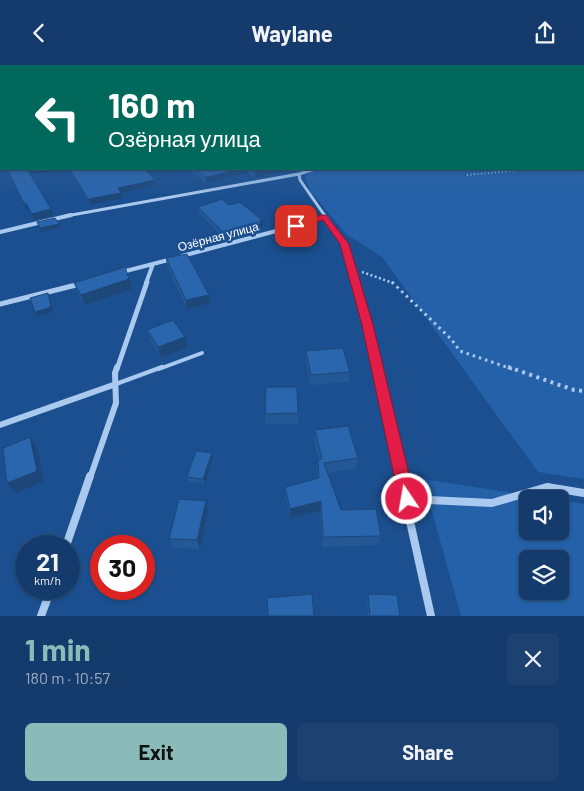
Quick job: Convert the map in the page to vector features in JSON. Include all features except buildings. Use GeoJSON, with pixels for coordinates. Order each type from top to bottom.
{"type":"FeatureCollection","features":[{"type":"Feature","properties":{"kind":"street"},"geometry":{"type":"LineString","coordinates":[[0,232],[82,212],[299,174],[312,170]]}},
{"type":"Feature","properties":{"kind":"street"},"geometry":{"type":"LineString","coordinates":[[299,174],[300,180],[344,244],[352,270],[370,334],[431,616]]}},
{"type":"Feature","properties":{"kind":"street","name":"Озёрная улица"},"geometry":{"type":"LineString","coordinates":[[116,274],[314,221],[324,216]]}},
{"type":"Feature","properties":{"kind":"street"},"geometry":{"type":"LineString","coordinates":[[70,535],[116,403],[115,373],[153,264]]}},
{"type":"Feature","properties":{"kind":"street"},"geometry":{"type":"LineString","coordinates":[[0,304],[89,281]]}},
{"type":"Feature","properties":{"kind":"street"},"geometry":{"type":"LineString","coordinates":[[0,425],[116,384]]}},
{"type":"Feature","properties":{"kind":"street"},"geometry":{"type":"LineString","coordinates":[[407,499],[492,503],[547,487],[584,493]]}},
{"type":"Feature","properties":{"kind":"street"},"geometry":{"type":"LineString","coordinates":[[41,616],[47,600]]}},
{"type":"Feature","properties":{"kind":"lane"},"geometry":{"type":"LineString","coordinates":[[116,384],[202,353]]}},
{"type":"Feature","properties":{"kind":"path"},"geometry":{"type":"LineString","coordinates":[[468,175],[520,170],[584,170]]}},
{"type":"Feature","properties":{"kind":"path"},"geometry":{"type":"LineString","coordinates":[[352,270],[391,281],[451,339],[460,351],[574,390],[584,391]]}},
{"type":"Feature","properties":{"kind":"shaded area"},"geometry":{"type":"Polygon","coordinates":[[[311,170],[584,170],[584,479],[538,472],[382,257],[346,234],[311,192],[305,178],[311,170]]]}},
{"type":"Feature","properties":{"kind":"shaded area"},"geometry":{"type":"Polygon","coordinates":[[[423,479],[519,494],[519,540],[569,540],[569,502],[584,504],[584,616],[461,616],[423,479]]]}},
{"type":"Feature","properties":{"kind":"route"},"geometry":{"type":"LineString","coordinates":[[296,226],[324,216],[344,244],[367,325],[407,499]]}}]}
